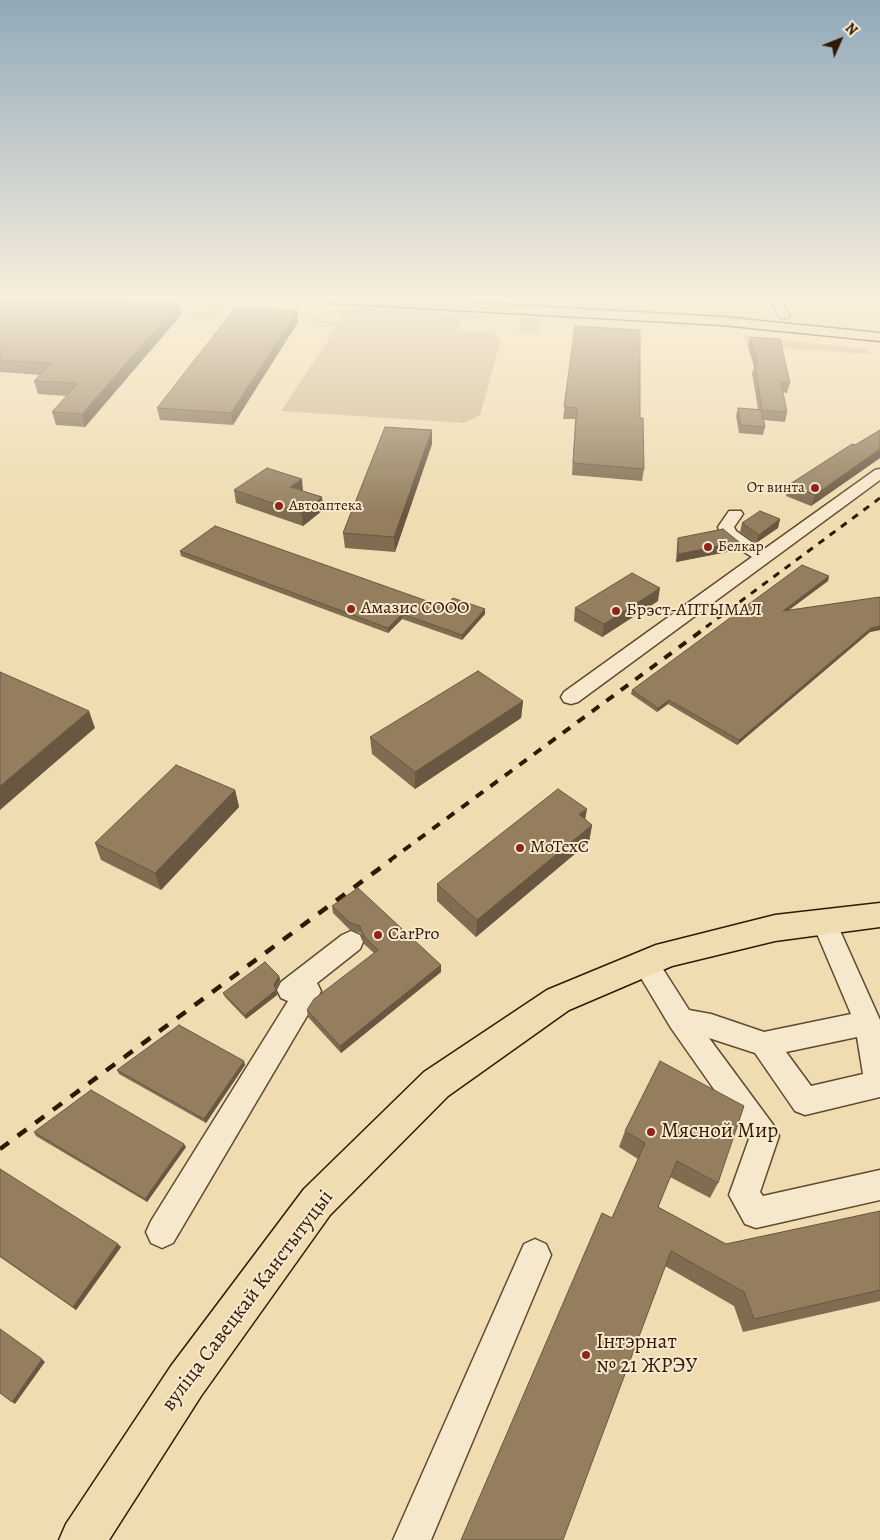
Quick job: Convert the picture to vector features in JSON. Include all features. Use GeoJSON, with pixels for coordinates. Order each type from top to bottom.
{"type":"FeatureCollection","features":[{"type":"Feature","properties":{"kind":"main road","name":"вуліца Савецкай Канстытуцыі"},"geometry":{"type":"LineString","coordinates":[[82,1540],[186,1381],[317,1202],[436,1084],[558,1000],[667,954],[774,928],[880,916]]}},
{"type":"Feature","properties":{"kind":"lane"},"geometry":{"type":"LineString","coordinates":[[571,697],[880,473]]}},
{"type":"Feature","properties":{"kind":"lane"},"geometry":{"type":"LineString","coordinates":[[735,514],[727,524],[728,533],[763,557]]}},
{"type":"Feature","properties":{"kind":"lane"},"geometry":{"type":"LineString","coordinates":[[764,1044],[805,1101],[879,1084],[868,1023],[824,922]]}},
{"type":"Feature","properties":{"kind":"lane"},"geometry":{"type":"LineString","coordinates":[[162,1232],[308,990],[295,986],[351,942]]}},
{"type":"Feature","properties":{"kind":"lane"},"geometry":{"type":"LineString","coordinates":[[645,963],[680,1020],[764,1136],[744,1195],[756,1213],[880,1185]]}},
{"type":"Feature","properties":{"kind":"lane"},"geometry":{"type":"LineString","coordinates":[[680,1020],[711,1026],[764,1044],[868,1023]]}},
{"type":"Feature","properties":{"kind":"lane"},"geometry":{"type":"LineString","coordinates":[[412,1540],[536,1255]]}},
{"type":"Feature","properties":{"kind":"shaded area"},"geometry":{"type":"Polygon","coordinates":[[[308,371],[492,371],[480,415],[464,423],[281,411],[308,371]]]}},
{"type":"Feature","properties":{"kind":"building"},"geometry":{"type":"Polygon","coordinates":[[[44,371],[120,371],[82,414],[52,412],[78,383],[34,381],[44,371]]]}},
{"type":"Feature","properties":{"kind":"building"},"geometry":{"type":"Polygon","coordinates":[[[186,371],[258,371],[231,413],[157,408],[186,371]]]}},
{"type":"Feature","properties":{"kind":"building"},"geometry":{"type":"Polygon","coordinates":[[[569,371],[640,371],[640,418],[643,418],[644,469],[573,463],[577,408],[564,407],[569,371]]]}},
{"type":"Feature","properties":{"kind":"building"},"geometry":{"type":"Polygon","coordinates":[[[756,371],[787,371],[790,383],[781,383],[787,412],[762,410],[756,371]]]}},
{"type":"Feature","properties":{"kind":"building"},"geometry":{"type":"Polygon","coordinates":[[[738,408],[761,410],[765,427],[741,425],[738,408]]]}},
{"type":"Feature","properties":{"kind":"building"},"geometry":{"type":"Polygon","coordinates":[[[385,427],[432,430],[394,537],[343,533],[385,427]]]}},
{"type":"Feature","properties":{"kind":"building"},"geometry":{"type":"Polygon","coordinates":[[[880,430],[880,449],[815,495],[790,484],[852,444],[855,445],[880,430]]]}},
{"type":"Feature","properties":{"kind":"building"},"geometry":{"type":"Polygon","coordinates":[[[267,468],[302,479],[290,487],[322,497],[302,513],[234,490],[267,468]]]}},
{"type":"Feature","properties":{"kind":"building"},"geometry":{"type":"Polygon","coordinates":[[[760,511],[780,519],[759,535],[742,523],[760,511]]]}},
{"type":"Feature","properties":{"kind":"building"},"geometry":{"type":"Polygon","coordinates":[[[215,526],[444,607],[453,598],[485,609],[462,635],[402,614],[388,628],[180,551],[215,526]]]}},
{"type":"Feature","properties":{"kind":"building"},"geometry":{"type":"Polygon","coordinates":[[[723,529],[739,542],[678,554],[678,538],[723,529]]]}},
{"type":"Feature","properties":{"kind":"building"},"geometry":{"type":"Polygon","coordinates":[[[802,565],[829,576],[783,611],[880,597],[880,626],[871,628],[739,740],[669,700],[658,708],[632,690],[802,565]]]}},
{"type":"Feature","properties":{"kind":"building"},"geometry":{"type":"Polygon","coordinates":[[[632,573],[660,588],[604,624],[575,608],[632,573]]]}},
{"type":"Feature","properties":{"kind":"building"},"geometry":{"type":"Polygon","coordinates":[[[478,671],[523,701],[415,772],[370,737],[478,671]]]}},
{"type":"Feature","properties":{"kind":"building"},"geometry":{"type":"Polygon","coordinates":[[[0,672],[89,711],[0,786],[0,672]]]}},
{"type":"Feature","properties":{"kind":"building"},"geometry":{"type":"Polygon","coordinates":[[[176,765],[235,790],[155,873],[95,843],[176,765]]]}},
{"type":"Feature","properties":{"kind":"building"},"geometry":{"type":"Polygon","coordinates":[[[558,789],[587,809],[579,814],[592,825],[477,920],[437,884],[558,789]]]}},
{"type":"Feature","properties":{"kind":"building"},"geometry":{"type":"Polygon","coordinates":[[[358,888],[441,965],[340,1046],[307,1010],[314,999],[378,950],[364,936],[360,926],[349,922],[332,906],[358,888]]]}},
{"type":"Feature","properties":{"kind":"building"},"geometry":{"type":"Polygon","coordinates":[[[265,962],[279,976],[274,985],[276,990],[245,1015],[223,993],[265,962]]]}},
{"type":"Feature","properties":{"kind":"building"},"geometry":{"type":"Polygon","coordinates":[[[179,1025],[244,1061],[204,1119],[117,1070],[179,1025]]]}},
{"type":"Feature","properties":{"kind":"building"},"geometry":{"type":"Polygon","coordinates":[[[660,1061],[744,1106],[718,1183],[677,1161],[658,1207],[726,1244],[880,1211],[880,1290],[754,1319],[744,1292],[671,1251],[563,1540],[461,1540],[602,1213],[612,1218],[645,1143],[625,1131],[660,1061]]]}},
{"type":"Feature","properties":{"kind":"building"},"geometry":{"type":"Polygon","coordinates":[[[91,1090],[184,1144],[145,1199],[34,1132],[91,1090]]]}},
{"type":"Feature","properties":{"kind":"building"},"geometry":{"type":"Polygon","coordinates":[[[0,1169],[118,1244],[73,1307],[0,1256],[0,1169]]]}},
{"type":"Feature","properties":{"kind":"building"},"geometry":{"type":"Polygon","coordinates":[[[0,1329],[42,1359],[12,1402],[0,1393],[0,1329]]]}},
{"type":"Feature","properties":{"kind":"railway"},"geometry":{"type":"LineString","coordinates":[[706,627],[880,498]]}},
{"type":"Feature","properties":{"kind":"railway"},"geometry":{"type":"LineString","coordinates":[[389,861],[708,626]]}},
{"type":"Feature","properties":{"kind":"railway"},"geometry":{"type":"LineString","coordinates":[[0,1149],[391,860]]}},
{"type":"Feature","properties":{"kind":"place","name":"От винта"},"geometry":{"type":"Point","coordinates":[815,488]}},
{"type":"Feature","properties":{"kind":"place","name":"Автоаптека"},"geometry":{"type":"Point","coordinates":[279,506]}},
{"type":"Feature","properties":{"kind":"place","name":"Белкар"},"geometry":{"type":"Point","coordinates":[708,547]}},
{"type":"Feature","properties":{"kind":"place","name":"Амазис СООО"},"geometry":{"type":"Point","coordinates":[351,609]}},
{"type":"Feature","properties":{"kind":"place","name":"Брэст-АПТЫМАЛ"},"geometry":{"type":"Point","coordinates":[616,611]}},
{"type":"Feature","properties":{"kind":"place","name":"MoTexC"},"geometry":{"type":"Point","coordinates":[520,848]}},
{"type":"Feature","properties":{"kind":"place","name":"CarPro"},"geometry":{"type":"Point","coordinates":[378,935]}},
{"type":"Feature","properties":{"kind":"place","name":"Мясной Мир"},"geometry":{"type":"Point","coordinates":[651,1132]}},
{"type":"Feature","properties":{"kind":"place","name":"Інтэрнат № 21 ЖРЭУ"},"geometry":{"type":"Point","coordinates":[586,1355]}}]}
